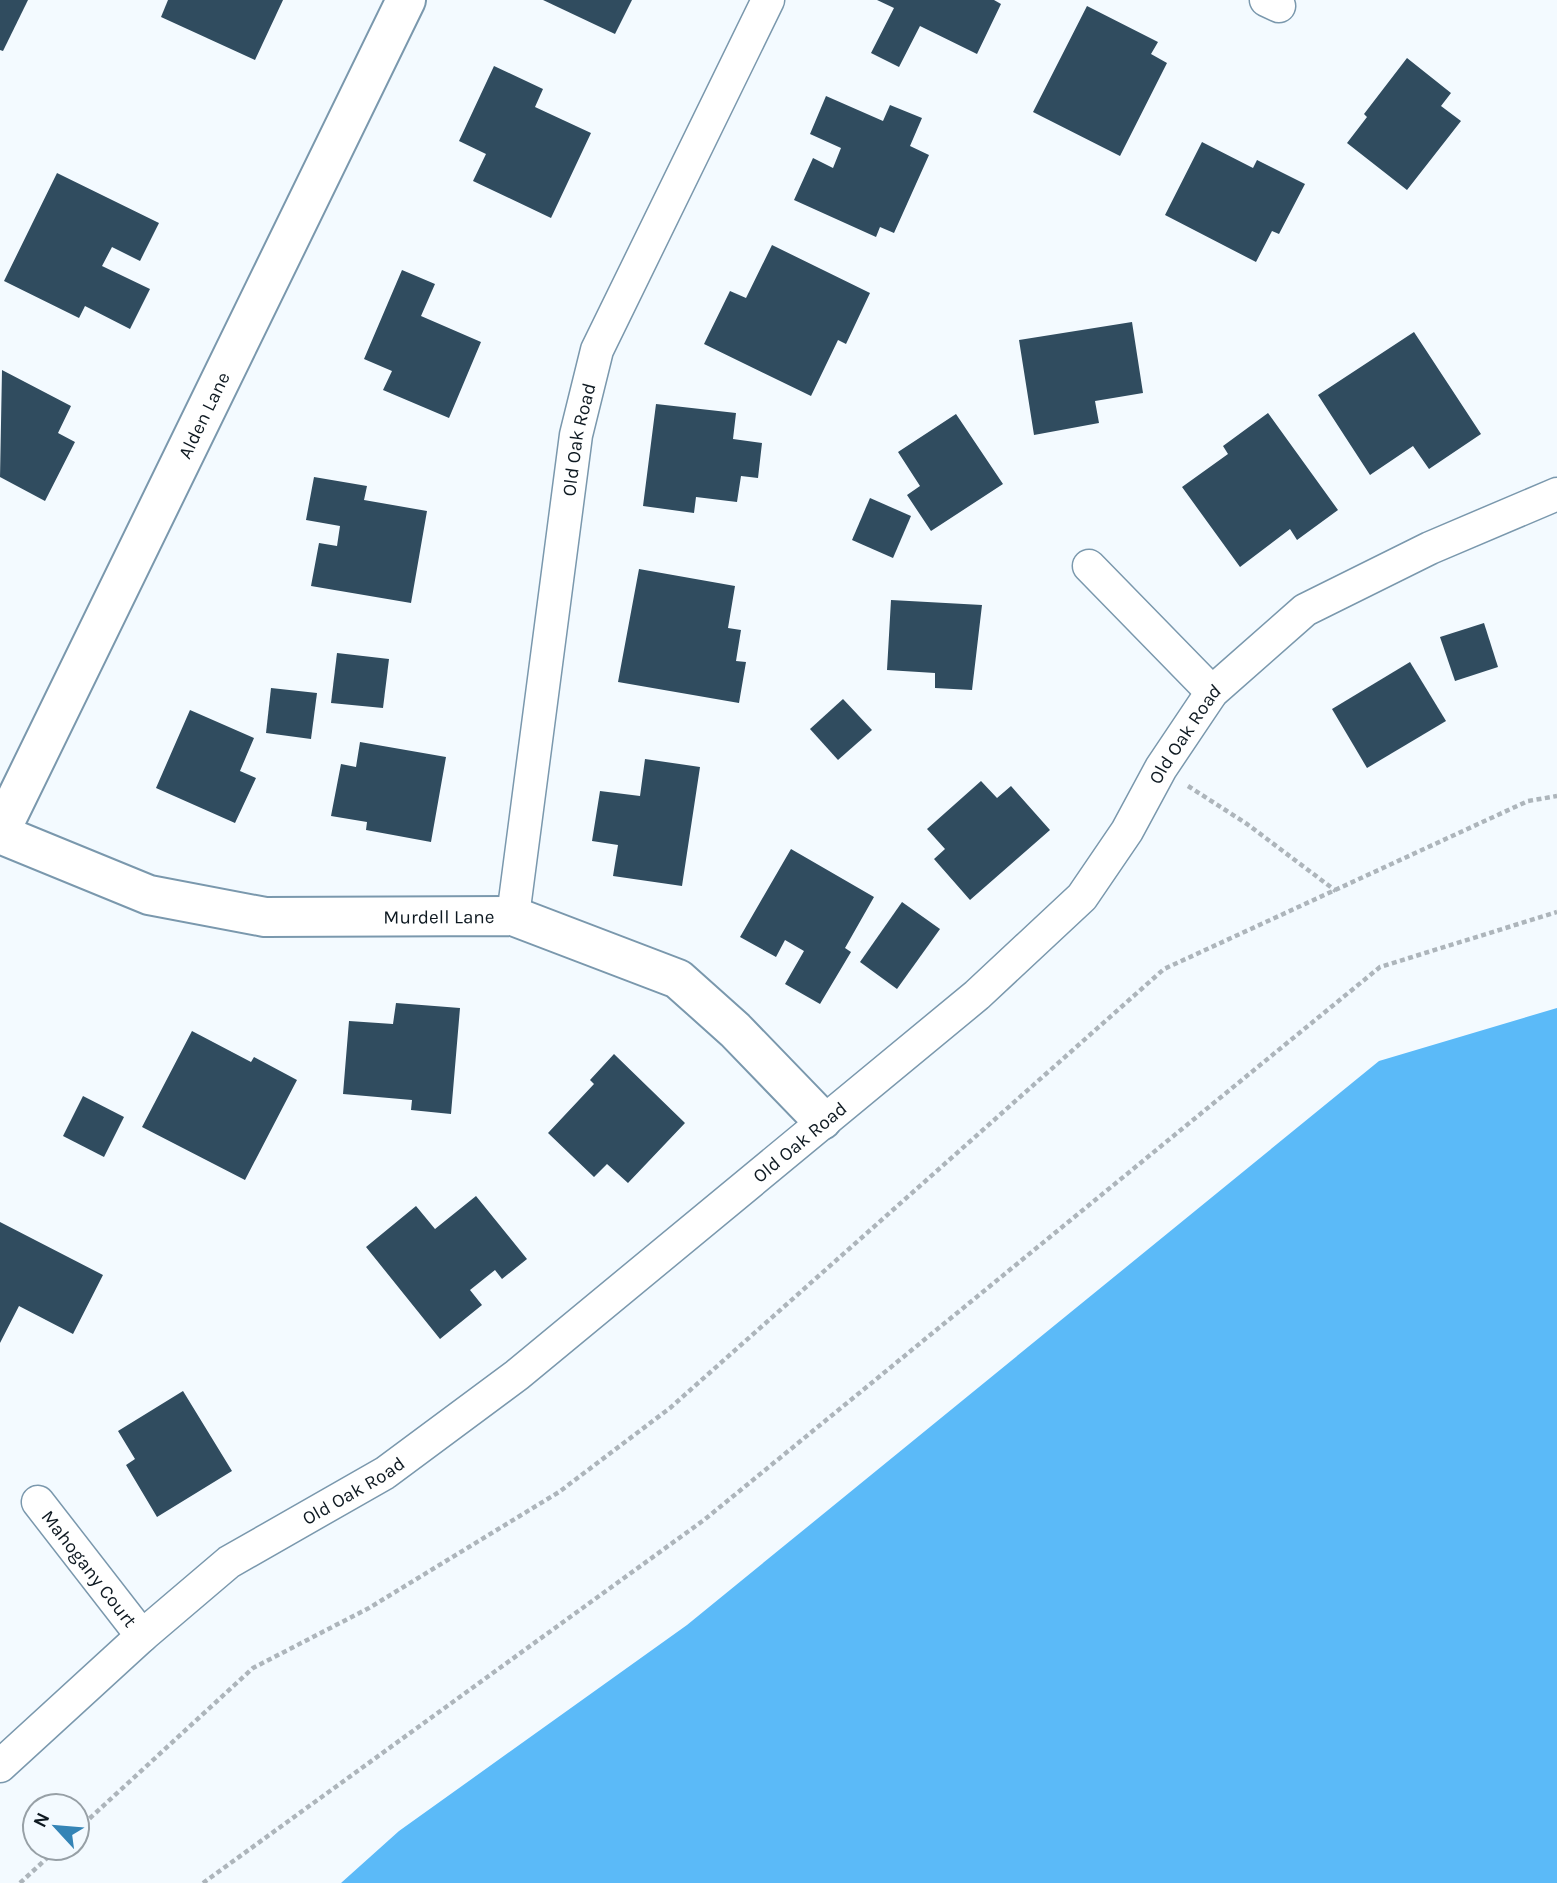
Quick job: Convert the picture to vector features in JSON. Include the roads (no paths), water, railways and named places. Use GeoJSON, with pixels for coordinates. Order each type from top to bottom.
{"type":"FeatureCollection","features":[{"type":"Feature","properties":{"kind":"street","name":"Alden Lane"},"geometry":{"type":"LineString","coordinates":[[0,833],[406,0]]}},
{"type":"Feature","properties":{"kind":"street","name":"Old Oak Road"},"geometry":{"type":"LineString","coordinates":[[513,916],[576,435],[597,350],[768,0]]}},
{"type":"Feature","properties":{"kind":"street","name":"Old Oak Road"},"geometry":{"type":"LineString","coordinates":[[0,1766],[142,1636],[229,1562],[385,1473],[517,1376],[822,1120],[977,995],[1082,897],[1127,831],[1161,768],[1212,692],[1305,610],[1430,548],[1557,494]]}},
{"type":"Feature","properties":{"kind":"street"},"geometry":{"type":"LineString","coordinates":[[1089,566],[1212,692]]}},
{"type":"Feature","properties":{"kind":"street","name":"Murdell Lane"},"geometry":{"type":"LineString","coordinates":[[0,833],[149,895],[265,917],[513,916],[678,979],[735,1030],[822,1120]]}},
{"type":"Feature","properties":{"kind":"street","name":"Mahogany Court"},"geometry":{"type":"LineString","coordinates":[[38,1502],[142,1636]]}},
{"type":"Feature","properties":{"kind":"water"},"geometry":{"type":"Polygon","coordinates":[[[1557,1008],[1557,1883],[341,1883],[399,1831],[687,1625],[1379,1061],[1557,1008]]]}}]}
